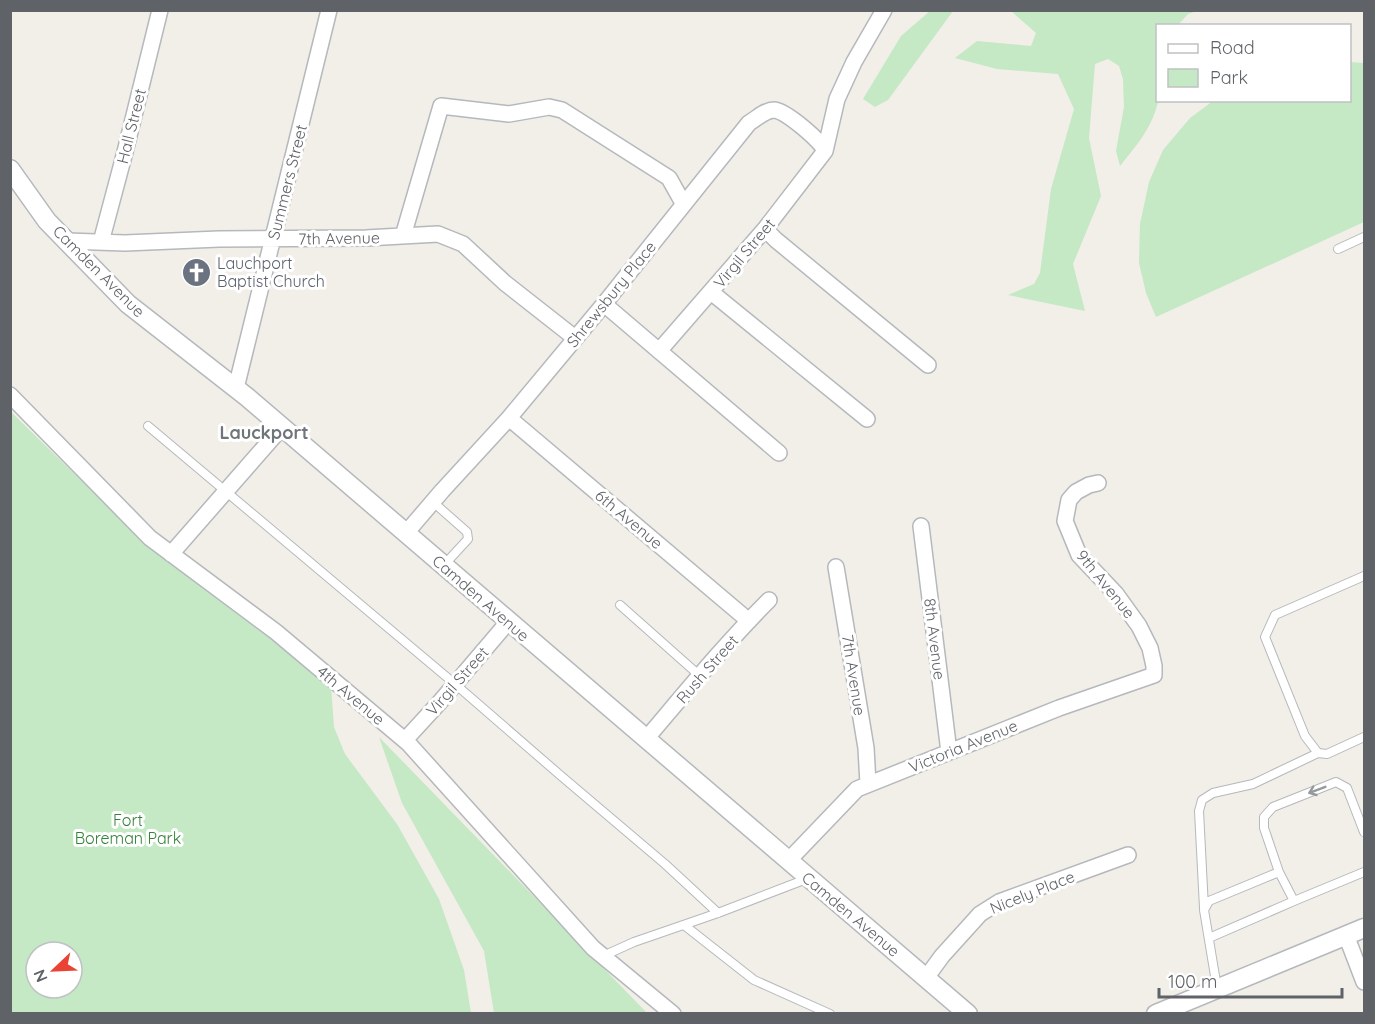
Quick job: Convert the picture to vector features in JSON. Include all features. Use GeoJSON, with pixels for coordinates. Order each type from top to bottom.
{"type":"FeatureCollection","features":[{"type":"Feature","properties":{"kind":"street","name":"Hall Street"},"geometry":{"type":"LineString","coordinates":[[100,242],[160,10]]}},
{"type":"Feature","properties":{"kind":"street","name":"Summers Street"},"geometry":{"type":"LineString","coordinates":[[236,388],[329,10]]}},
{"type":"Feature","properties":{"kind":"street"},"geometry":{"type":"LineString","coordinates":[[825,151],[837,99],[854,62],[884,10]]}},
{"type":"Feature","properties":{"kind":"street"},"geometry":{"type":"LineString","coordinates":[[403,236],[441,106],[509,114],[549,107],[562,110],[669,178],[683,203]]}},
{"type":"Feature","properties":{"kind":"street","name":"Shrewsbury Place"},"geometry":{"type":"LineString","coordinates":[[406,533],[510,418],[749,123],[765,112],[772,110],[781,112],[822,144],[825,151]]}},
{"type":"Feature","properties":{"kind":"street","name":"Virgil Street"},"geometry":{"type":"LineString","coordinates":[[659,351],[765,229],[825,151]]}},
{"type":"Feature","properties":{"kind":"street","name":"Camden Avenue"},"geometry":{"type":"LineString","coordinates":[[10,169],[16,190],[128,304],[282,427],[926,978],[960,1011]]}},
{"type":"Feature","properties":{"kind":"street"},"geometry":{"type":"LineString","coordinates":[[765,229],[928,365]]}},
{"type":"Feature","properties":{"kind":"street","name":"7th Avenue"},"geometry":{"type":"LineString","coordinates":[[67,242],[366,238],[438,234],[463,244],[505,283],[575,338]]}},
{"type":"Feature","properties":{"kind":"street"},"geometry":{"type":"LineString","coordinates":[[711,292],[867,419]]}},
{"type":"Feature","properties":{"kind":"street"},"geometry":{"type":"LineString","coordinates":[[604,304],[779,453]]}},
{"type":"Feature","properties":{"kind":"street","name":"4th Avenue"},"geometry":{"type":"LineString","coordinates":[[10,395],[150,538],[276,632],[405,740],[593,948],[673,1014]]}},
{"type":"Feature","properties":{"kind":"street","name":"6th Avenue"},"geometry":{"type":"LineString","coordinates":[[510,418],[749,621]]}},
{"type":"Feature","properties":{"kind":"street"},"geometry":{"type":"LineString","coordinates":[[171,554],[282,427]]}},
{"type":"Feature","properties":{"kind":"street","name":"9th Avenue"},"geometry":{"type":"LineString","coordinates":[[1098,483],[1076,492],[1069,500],[1065,521],[1079,555],[1116,594],[1139,626],[1150,648],[1154,666]]}},
{"type":"Feature","properties":{"kind":"street","name":"8th Avenue"},"geometry":{"type":"LineString","coordinates":[[921,526],[949,752]]}},
{"type":"Feature","properties":{"kind":"street","name":"7th Avenue"},"geometry":{"type":"LineString","coordinates":[[836,567],[866,748],[868,784]]}},
{"type":"Feature","properties":{"kind":"street","name":"Rush Street"},"geometry":{"type":"LineString","coordinates":[[646,739],[769,600]]}},
{"type":"Feature","properties":{"kind":"street","name":"Virgil Street"},"geometry":{"type":"LineString","coordinates":[[405,740],[508,621]]}},
{"type":"Feature","properties":{"kind":"street","name":"Victoria Avenue"},"geometry":{"type":"LineString","coordinates":[[788,861],[857,789],[1059,708],[1154,675],[1154,666]]}},
{"type":"Feature","properties":{"kind":"street","name":"Nicely Place"},"geometry":{"type":"LineString","coordinates":[[926,978],[942,956],[980,914],[999,902],[1128,855]]}},
{"type":"Feature","properties":{"kind":"street"},"geometry":{"type":"LineString","coordinates":[[1156,1014],[1365,928]]}},
{"type":"Feature","properties":{"kind":"street"},"geometry":{"type":"LineString","coordinates":[[1346,935],[1365,982]]}},
{"type":"Feature","properties":{"kind":"lane"},"geometry":{"type":"LineString","coordinates":[[1338,249],[1365,237]]}},
{"type":"Feature","properties":{"kind":"lane"},"geometry":{"type":"LineString","coordinates":[[148,426],[666,864],[718,913]]}},
{"type":"Feature","properties":{"kind":"lane"},"geometry":{"type":"LineString","coordinates":[[433,502],[467,532],[468,539],[444,566]]}},
{"type":"Feature","properties":{"kind":"lane"},"geometry":{"type":"LineString","coordinates":[[1318,753],[1305,736],[1265,637],[1275,615],[1365,576]]}},
{"type":"Feature","properties":{"kind":"lane"},"geometry":{"type":"LineString","coordinates":[[620,605],[700,676]]}},
{"type":"Feature","properties":{"kind":"lane"},"geometry":{"type":"LineString","coordinates":[[1217,988],[1204,909],[1199,811],[1202,800],[1213,793],[1253,783],[1318,753],[1327,754],[1365,737]]}},
{"type":"Feature","properties":{"kind":"lane"},"geometry":{"type":"LineString","coordinates":[[1294,902],[1264,828],[1264,817],[1273,807],[1336,782],[1347,788],[1365,832]]}},
{"type":"Feature","properties":{"kind":"lane"},"geometry":{"type":"LineString","coordinates":[[1204,909],[1209,901],[1280,872]]}},
{"type":"Feature","properties":{"kind":"lane"},"geometry":{"type":"LineString","coordinates":[[1209,938],[1365,872]]}},
{"type":"Feature","properties":{"kind":"lane"},"geometry":{"type":"LineString","coordinates":[[603,957],[633,942],[718,913],[808,878]]}},
{"type":"Feature","properties":{"kind":"lane"},"geometry":{"type":"LineString","coordinates":[[684,925],[754,980],[830,1014]]}},
{"type":"Feature","properties":{"kind":"green space"},"geometry":{"type":"Polygon","coordinates":[[[930,11],[953,11],[888,100],[875,107],[863,99],[901,36],[930,11]]]}},
{"type":"Feature","properties":{"kind":"green space"},"geometry":{"type":"Polygon","coordinates":[[[1011,11],[1197,11],[1188,14],[1179,24],[1156,24],[1156,110],[1143,136],[1120,166],[1116,151],[1124,107],[1123,79],[1119,66],[1108,59],[1095,64],[1089,138],[1101,196],[1073,264],[1085,311],[1008,295],[1034,284],[1040,273],[1051,189],[1074,109],[1058,74],[997,69],[955,58],[977,41],[1031,46],[1036,33],[1011,11]]]}},
{"type":"Feature","properties":{"kind":"green space"},"geometry":{"type":"Polygon","coordinates":[[[1351,62],[1364,63],[1364,222],[1156,317],[1146,293],[1139,263],[1140,224],[1149,182],[1163,150],[1190,118],[1212,102],[1351,102],[1351,62]]]}},
{"type":"Feature","properties":{"kind":"green space","name":"Fort Boreman Park"},"geometry":{"type":"Polygon","coordinates":[[[10,411],[133,531],[331,686],[334,727],[345,754],[397,824],[439,899],[464,970],[471,1013],[11,1013],[10,411]]]}},
{"type":"Feature","properties":{"kind":"green space"},"geometry":{"type":"Polygon","coordinates":[[[379,737],[647,1013],[494,1013],[484,951],[402,803],[379,737]]]}},
{"type":"Feature","properties":{"kind":"place","name":"Lauchport Baptist Church"},"geometry":{"type":"Point","coordinates":[196,272]}},
{"type":"Feature","properties":{"kind":"district","name":"Lauckport"},"geometry":{"type":"Point","coordinates":[264,433]}}]}
